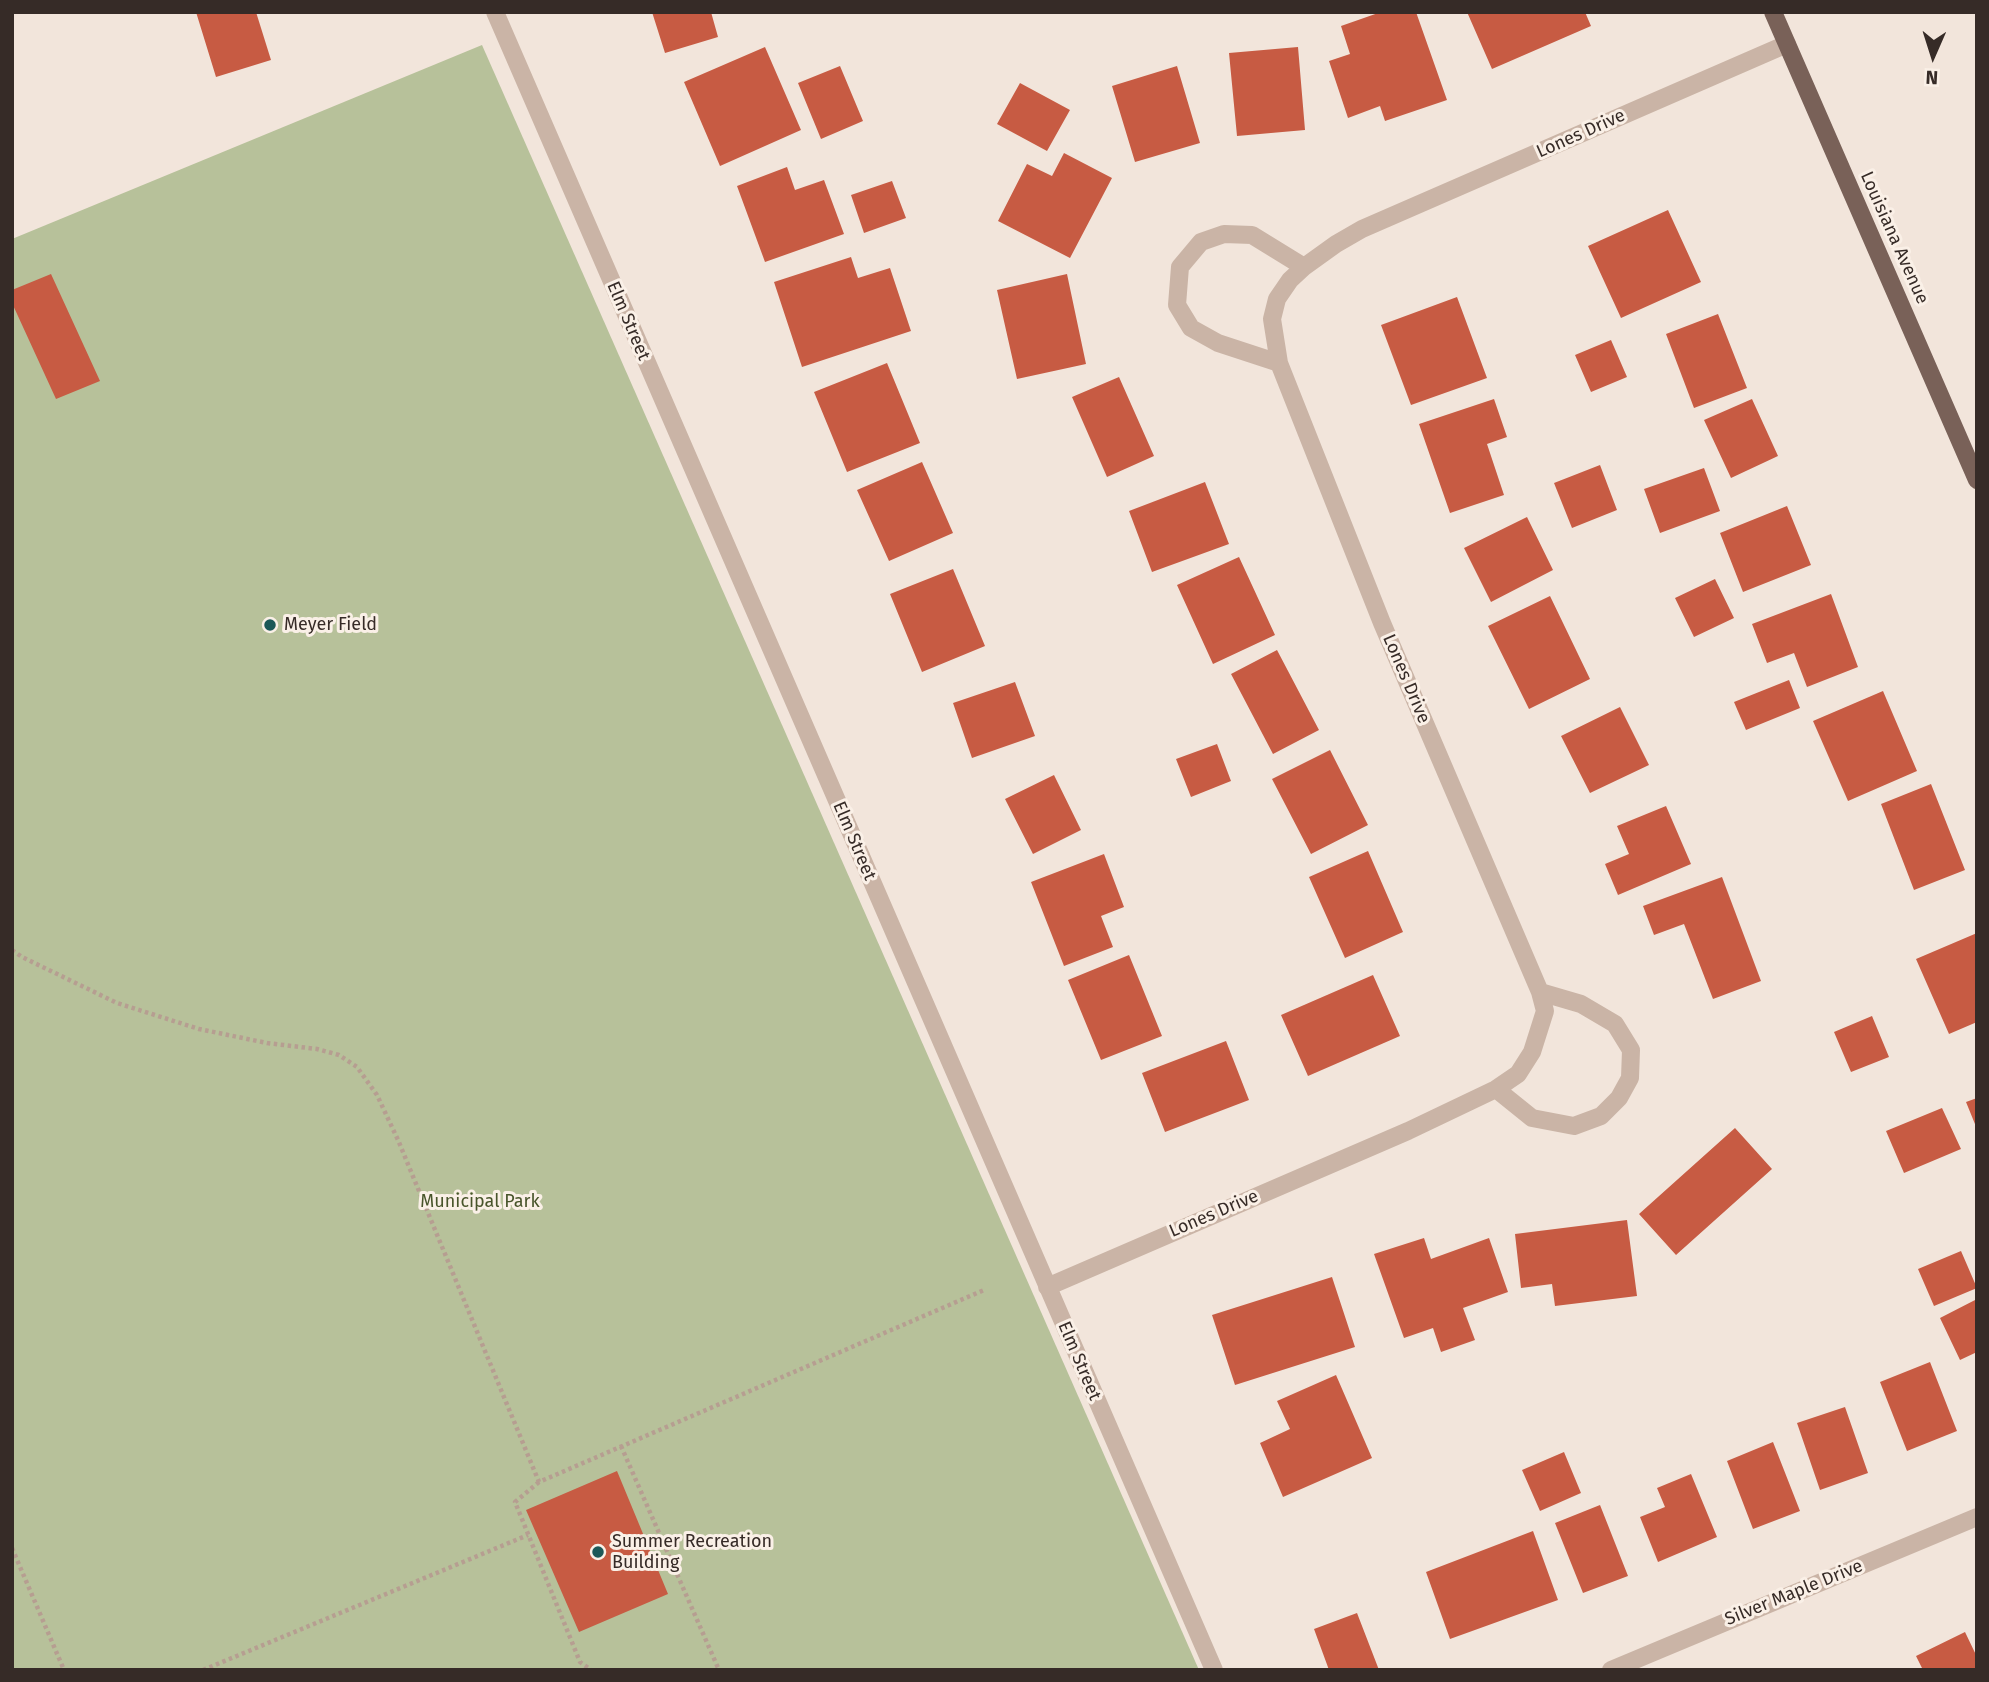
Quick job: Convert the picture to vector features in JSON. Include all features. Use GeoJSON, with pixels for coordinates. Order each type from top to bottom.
{"type":"FeatureCollection","features":[{"type":"Feature","properties":{"kind":"main road","name":"Louisiana Avenue"},"geometry":{"type":"LineString","coordinates":[[1773,12],[1977,480]]}},
{"type":"Feature","properties":{"kind":"street","name":"Elm Street"},"geometry":{"type":"LineString","coordinates":[[495,12],[1214,1670]]}},
{"type":"Feature","properties":{"kind":"street","name":"Lones Drive"},"geometry":{"type":"LineString","coordinates":[[1047,1287],[1408,1131],[1496,1089],[1518,1074],[1532,1052],[1545,1011],[1540,992],[1382,623],[1279,363],[1272,320],[1277,299],[1290,280],[1304,267],[1362,229],[1787,44]]}},
{"type":"Feature","properties":{"kind":"street"},"geometry":{"type":"LineString","coordinates":[[1279,363],[1218,343],[1191,328],[1177,305],[1180,267],[1201,242],[1224,234],[1252,235],[1304,267]]}},
{"type":"Feature","properties":{"kind":"street"},"geometry":{"type":"LineString","coordinates":[[1496,1089],[1532,1118],[1574,1126],[1601,1116],[1619,1098],[1630,1077],[1632,1050],[1615,1024],[1581,1003],[1540,992]]}},
{"type":"Feature","properties":{"kind":"street","name":"Silver Maple Drive"},"geometry":{"type":"LineString","coordinates":[[1611,1670],[1977,1517]]}},
{"type":"Feature","properties":{"kind":"path"},"geometry":{"type":"LineString","coordinates":[[12,950],[117,1003],[199,1029],[267,1043],[317,1049],[339,1055],[357,1067],[377,1095],[398,1140],[539,1482]]}},
{"type":"Feature","properties":{"kind":"path"},"geometry":{"type":"LineString","coordinates":[[591,1670],[580,1662],[515,1502],[539,1482],[984,1290]]}},
{"type":"Feature","properties":{"kind":"path"},"geometry":{"type":"LineString","coordinates":[[621,1446],[719,1670]]}},
{"type":"Feature","properties":{"kind":"path"},"geometry":{"type":"LineString","coordinates":[[203,1670],[528,1535]]}},
{"type":"Feature","properties":{"kind":"path"},"geometry":{"type":"LineString","coordinates":[[12,1548],[64,1670]]}},
{"type":"Feature","properties":{"kind":"green space","name":"Municipal Park"},"geometry":{"type":"Polygon","coordinates":[[[482,45],[1199,1670],[12,1670],[12,239],[482,45]]]}},
{"type":"Feature","properties":{"kind":"building"},"geometry":{"type":"Polygon","coordinates":[[[196,12],[256,12],[271,60],[216,77],[196,12]]]}},
{"type":"Feature","properties":{"kind":"building"},"geometry":{"type":"Polygon","coordinates":[[[652,12],[711,12],[718,37],[665,53],[652,12]]]}},
{"type":"Feature","properties":{"kind":"building"},"geometry":{"type":"Polygon","coordinates":[[[1381,12],[1416,12],[1447,100],[1385,121],[1380,106],[1348,118],[1329,61],[1350,54],[1341,26],[1381,12]]]}},
{"type":"Feature","properties":{"kind":"building"},"geometry":{"type":"Polygon","coordinates":[[[1467,12],[1585,12],[1591,26],[1492,69],[1467,12]]]}},
{"type":"Feature","properties":{"kind":"building"},"geometry":{"type":"Polygon","coordinates":[[[765,47],[801,130],[720,166],[684,82],[765,47]]]}},
{"type":"Feature","properties":{"kind":"building"},"geometry":{"type":"Polygon","coordinates":[[[1298,47],[1305,130],[1237,136],[1229,53],[1298,47]]]}},
{"type":"Feature","properties":{"kind":"building"},"geometry":{"type":"Polygon","coordinates":[[[840,66],[863,121],[821,139],[798,83],[840,66]]]}},
{"type":"Feature","properties":{"kind":"building"},"geometry":{"type":"Polygon","coordinates":[[[1177,66],[1200,143],[1135,162],[1112,86],[1177,66]]]}},
{"type":"Feature","properties":{"kind":"building"},"geometry":{"type":"Polygon","coordinates":[[[1020,83],[1070,110],[1047,151],[997,124],[1020,83]]]}},
{"type":"Feature","properties":{"kind":"building"},"geometry":{"type":"Polygon","coordinates":[[[1064,153],[1112,178],[1070,258],[998,221],[1027,164],[1052,176],[1064,153]]]}},
{"type":"Feature","properties":{"kind":"building"},"geometry":{"type":"Polygon","coordinates":[[[787,167],[795,190],[824,180],[844,234],[765,262],[737,186],[787,167]]]}},
{"type":"Feature","properties":{"kind":"building"},"geometry":{"type":"Polygon","coordinates":[[[892,181],[906,218],[864,233],[851,195],[892,181]]]}},
{"type":"Feature","properties":{"kind":"building"},"geometry":{"type":"Polygon","coordinates":[[[1668,210],[1701,282],[1621,318],[1588,246],[1668,210]]]}},
{"type":"Feature","properties":{"kind":"building"},"geometry":{"type":"Polygon","coordinates":[[[851,257],[858,278],[890,268],[911,331],[802,367],[774,282],[851,257]]]}},
{"type":"Feature","properties":{"kind":"building"},"geometry":{"type":"Polygon","coordinates":[[[51,274],[100,381],[56,399],[12,303],[12,290],[51,274]]]}},
{"type":"Feature","properties":{"kind":"building"},"geometry":{"type":"Polygon","coordinates":[[[1067,274],[1086,364],[1017,379],[997,290],[1067,274]]]}},
{"type":"Feature","properties":{"kind":"building"},"geometry":{"type":"Polygon","coordinates":[[[1457,297],[1487,378],[1411,405],[1381,325],[1457,297]]]}},
{"type":"Feature","properties":{"kind":"building"},"geometry":{"type":"Polygon","coordinates":[[[1718,314],[1747,388],[1694,408],[1666,334],[1718,314]]]}},
{"type":"Feature","properties":{"kind":"building"},"geometry":{"type":"Polygon","coordinates":[[[1611,340],[1627,377],[1591,392],[1575,355],[1611,340]]]}},
{"type":"Feature","properties":{"kind":"building"},"geometry":{"type":"Polygon","coordinates":[[[887,363],[920,443],[847,472],[814,392],[887,363]]]}},
{"type":"Feature","properties":{"kind":"building"},"geometry":{"type":"Polygon","coordinates":[[[1119,377],[1154,456],[1107,477],[1072,397],[1119,377]]]}},
{"type":"Feature","properties":{"kind":"building"},"geometry":{"type":"Polygon","coordinates":[[[1494,399],[1507,437],[1487,444],[1504,495],[1450,513],[1419,424],[1494,399]]]}},
{"type":"Feature","properties":{"kind":"building"},"geometry":{"type":"Polygon","coordinates":[[[1752,399],[1778,456],[1731,478],[1704,420],[1752,399]]]}},
{"type":"Feature","properties":{"kind":"building"},"geometry":{"type":"Polygon","coordinates":[[[922,462],[953,533],[889,561],[857,490],[922,462]]]}},
{"type":"Feature","properties":{"kind":"building"},"geometry":{"type":"Polygon","coordinates":[[[1600,465],[1617,510],[1572,528],[1554,483],[1600,465]]]}},
{"type":"Feature","properties":{"kind":"building"},"geometry":{"type":"Polygon","coordinates":[[[1704,468],[1720,511],[1660,533],[1644,489],[1704,468]]]}},
{"type":"Feature","properties":{"kind":"building"},"geometry":{"type":"Polygon","coordinates":[[[1205,482],[1229,544],[1152,572],[1129,511],[1205,482]]]}},
{"type":"Feature","properties":{"kind":"building"},"geometry":{"type":"Polygon","coordinates":[[[1787,506],[1811,565],[1743,592],[1720,533],[1787,506]]]}},
{"type":"Feature","properties":{"kind":"building"},"geometry":{"type":"Polygon","coordinates":[[[1527,517],[1553,570],[1491,602],[1464,548],[1527,517]]]}},
{"type":"Feature","properties":{"kind":"building"},"geometry":{"type":"Polygon","coordinates":[[[1239,557],[1275,635],[1213,664],[1177,585],[1239,557]]]}},
{"type":"Feature","properties":{"kind":"building"},"geometry":{"type":"Polygon","coordinates":[[[953,569],[985,646],[922,672],[890,594],[953,569]]]}},
{"type":"Feature","properties":{"kind":"building"},"geometry":{"type":"Polygon","coordinates":[[[1715,579],[1734,618],[1694,637],[1675,598],[1715,579]]]}},
{"type":"Feature","properties":{"kind":"building"},"geometry":{"type":"Polygon","coordinates":[[[1831,594],[1858,667],[1807,687],[1794,653],[1767,663],[1752,624],[1831,594]]]}},
{"type":"Feature","properties":{"kind":"building"},"geometry":{"type":"Polygon","coordinates":[[[1550,596],[1590,679],[1529,709],[1488,626],[1550,596]]]}},
{"type":"Feature","properties":{"kind":"building"},"geometry":{"type":"Polygon","coordinates":[[[1277,650],[1319,730],[1273,754],[1231,674],[1277,650]]]}},
{"type":"Feature","properties":{"kind":"building"},"geometry":{"type":"Polygon","coordinates":[[[1789,680],[1800,708],[1746,730],[1734,702],[1789,680]]]}},
{"type":"Feature","properties":{"kind":"building"},"geometry":{"type":"Polygon","coordinates":[[[1015,682],[1035,736],[972,758],[953,703],[1015,682]]]}},
{"type":"Feature","properties":{"kind":"building"},"geometry":{"type":"Polygon","coordinates":[[[1883,691],[1917,771],[1848,801],[1813,721],[1883,691]]]}},
{"type":"Feature","properties":{"kind":"building"},"geometry":{"type":"Polygon","coordinates":[[[1620,707],[1649,765],[1590,793],[1561,736],[1620,707]]]}},
{"type":"Feature","properties":{"kind":"building"},"geometry":{"type":"Polygon","coordinates":[[[1217,744],[1231,781],[1191,797],[1176,759],[1217,744]]]}},
{"type":"Feature","properties":{"kind":"building"},"geometry":{"type":"Polygon","coordinates":[[[1330,750],[1368,825],[1311,854],[1272,779],[1330,750]]]}},
{"type":"Feature","properties":{"kind":"building"},"geometry":{"type":"Polygon","coordinates":[[[1054,775],[1081,830],[1033,854],[1005,799],[1054,775]]]}},
{"type":"Feature","properties":{"kind":"building"},"geometry":{"type":"Polygon","coordinates":[[[1931,784],[1965,870],[1914,890],[1881,804],[1931,784]]]}},
{"type":"Feature","properties":{"kind":"building"},"geometry":{"type":"Polygon","coordinates":[[[1666,806],[1691,864],[1618,895],[1605,864],[1629,854],[1617,826],[1666,806]]]}},
{"type":"Feature","properties":{"kind":"building"},"geometry":{"type":"Polygon","coordinates":[[[1368,851],[1403,932],[1345,958],[1309,877],[1368,851]]]}},
{"type":"Feature","properties":{"kind":"building"},"geometry":{"type":"Polygon","coordinates":[[[1104,854],[1124,907],[1101,916],[1113,947],[1064,966],[1031,882],[1104,854]]]}},
{"type":"Feature","properties":{"kind":"building"},"geometry":{"type":"Polygon","coordinates":[[[1722,877],[1761,981],[1713,999],[1684,924],[1654,935],[1643,906],[1722,877]]]}},
{"type":"Feature","properties":{"kind":"building"},"geometry":{"type":"Polygon","coordinates":[[[1977,933],[1977,1022],[1949,1034],[1916,959],[1977,933]]]}},
{"type":"Feature","properties":{"kind":"building"},"geometry":{"type":"Polygon","coordinates":[[[1129,955],[1162,1036],[1101,1060],[1068,980],[1129,955]]]}},
{"type":"Feature","properties":{"kind":"building"},"geometry":{"type":"Polygon","coordinates":[[[1373,975],[1400,1036],[1308,1076],[1281,1015],[1373,975]]]}},
{"type":"Feature","properties":{"kind":"building"},"geometry":{"type":"Polygon","coordinates":[[[1872,1016],[1889,1057],[1851,1072],[1834,1032],[1872,1016]]]}},
{"type":"Feature","properties":{"kind":"building"},"geometry":{"type":"Polygon","coordinates":[[[1226,1041],[1249,1100],[1165,1132],[1142,1073],[1226,1041]]]}},
{"type":"Feature","properties":{"kind":"building"},"geometry":{"type":"Polygon","coordinates":[[[1977,1098],[1977,1129],[1966,1102],[1977,1098]]]}},
{"type":"Feature","properties":{"kind":"building"},"geometry":{"type":"Polygon","coordinates":[[[1942,1108],[1961,1149],[1904,1173],[1886,1131],[1942,1108]]]}},
{"type":"Feature","properties":{"kind":"building"},"geometry":{"type":"Polygon","coordinates":[[[1735,1128],[1772,1169],[1676,1255],[1639,1214],[1735,1128]]]}},
{"type":"Feature","properties":{"kind":"building"},"geometry":{"type":"Polygon","coordinates":[[[1627,1220],[1637,1296],[1555,1306],[1552,1284],[1521,1288],[1515,1234],[1627,1220]]]}},
{"type":"Feature","properties":{"kind":"building"},"geometry":{"type":"Polygon","coordinates":[[[1424,1238],[1431,1259],[1489,1238],[1508,1292],[1463,1308],[1475,1340],[1441,1352],[1433,1328],[1404,1338],[1374,1254],[1424,1238]]]}},
{"type":"Feature","properties":{"kind":"building"},"geometry":{"type":"Polygon","coordinates":[[[1961,1251],[1977,1288],[1934,1306],[1918,1269],[1961,1251]]]}},
{"type":"Feature","properties":{"kind":"building"},"geometry":{"type":"Polygon","coordinates":[[[1332,1277],[1355,1347],[1235,1385],[1212,1315],[1332,1277]]]}},
{"type":"Feature","properties":{"kind":"building"},"geometry":{"type":"Polygon","coordinates":[[[1977,1299],[1977,1352],[1960,1360],[1940,1318],[1977,1299]]]}},
{"type":"Feature","properties":{"kind":"building"},"geometry":{"type":"Polygon","coordinates":[[[1930,1362],[1957,1431],[1907,1451],[1880,1382],[1930,1362]]]}},
{"type":"Feature","properties":{"kind":"building"},"geometry":{"type":"Polygon","coordinates":[[[1336,1375],[1372,1458],[1283,1497],[1260,1443],[1290,1429],[1277,1401],[1336,1375]]]}},
{"type":"Feature","properties":{"kind":"building"},"geometry":{"type":"Polygon","coordinates":[[[1845,1407],[1868,1473],[1820,1490],[1797,1423],[1845,1407]]]}},
{"type":"Feature","properties":{"kind":"building"},"geometry":{"type":"Polygon","coordinates":[[[1773,1442],[1800,1511],[1753,1529],[1727,1461],[1773,1442]]]}},
{"type":"Feature","properties":{"kind":"building"},"geometry":{"type":"Polygon","coordinates":[[[1564,1452],[1581,1493],[1540,1511],[1522,1470],[1564,1452]]]}},
{"type":"Feature","properties":{"kind":"building","name":"Summer Recreation Building"},"geometry":{"type":"Polygon","coordinates":[[[617,1471],[668,1594],[579,1632],[526,1510],[617,1471]]]}},
{"type":"Feature","properties":{"kind":"building"},"geometry":{"type":"Polygon","coordinates":[[[1691,1474],[1717,1537],[1658,1562],[1640,1517],[1665,1507],[1657,1488],[1691,1474]]]}},
{"type":"Feature","properties":{"kind":"building"},"geometry":{"type":"Polygon","coordinates":[[[1600,1505],[1628,1576],[1583,1593],[1555,1523],[1600,1505]]]}},
{"type":"Feature","properties":{"kind":"building"},"geometry":{"type":"Polygon","coordinates":[[[1533,1531],[1558,1600],[1450,1639],[1426,1572],[1533,1531]]]}},
{"type":"Feature","properties":{"kind":"building"},"geometry":{"type":"Polygon","coordinates":[[[1357,1613],[1379,1670],[1329,1670],[1314,1629],[1357,1613]]]}},
{"type":"Feature","properties":{"kind":"building"},"geometry":{"type":"Polygon","coordinates":[[[1965,1632],[1977,1657],[1977,1670],[1923,1670],[1916,1656],[1965,1632]]]}},
{"type":"Feature","properties":{"kind":"place","name":"Meyer Field"},"geometry":{"type":"Point","coordinates":[270,625]}},
{"type":"Feature","properties":{"kind":"place","name":"Summer Recreation Building"},"geometry":{"type":"Point","coordinates":[598,1552]}}]}
